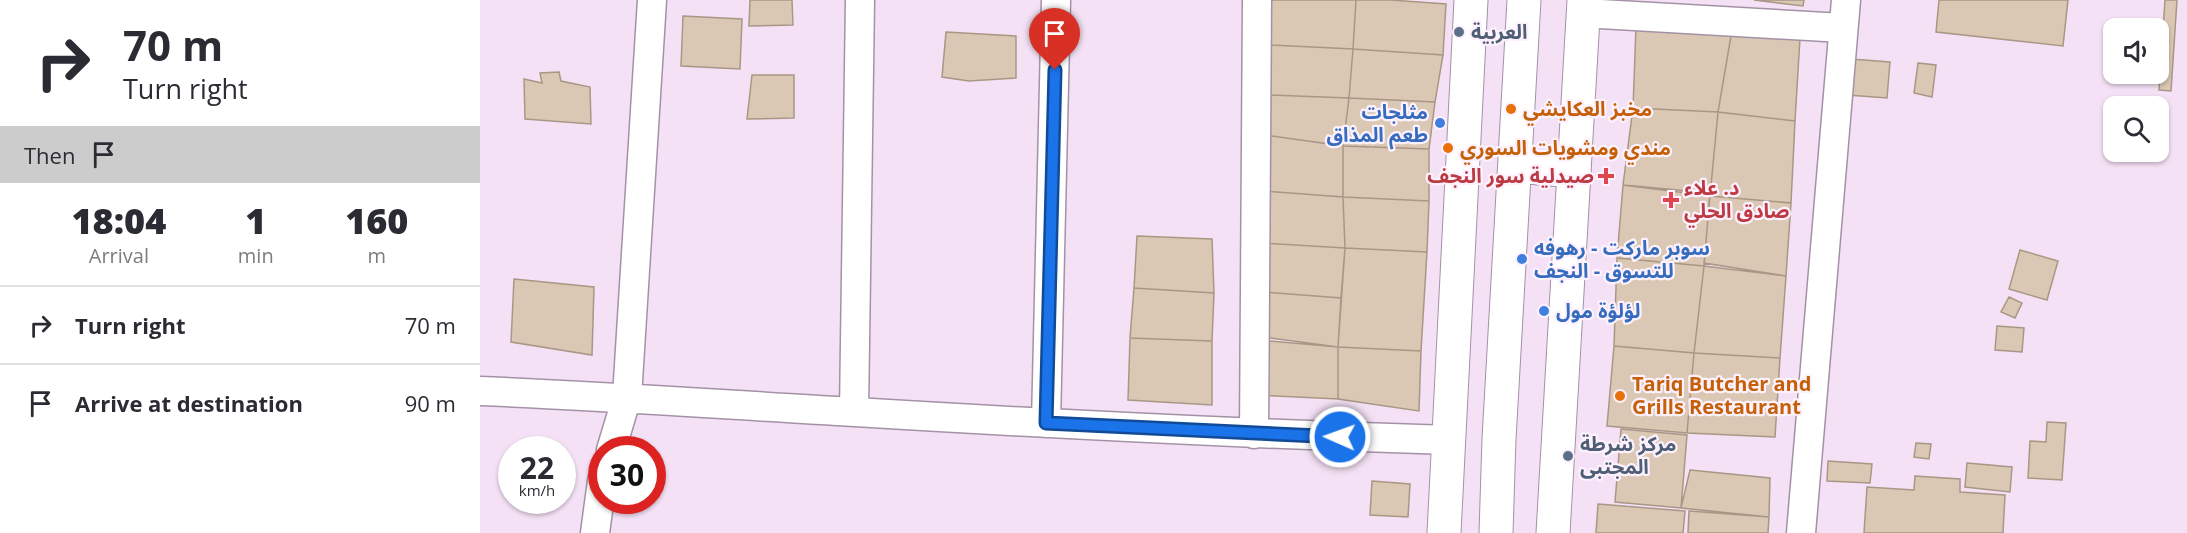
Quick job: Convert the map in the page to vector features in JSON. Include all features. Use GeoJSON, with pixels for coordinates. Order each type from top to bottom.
{"type":"FeatureCollection","features":[{"type":"Feature","properties":{"kind":"main road"},"geometry":{"type":"LineString","coordinates":[[1444,533],[1471,0]]}},
{"type":"Feature","properties":{"kind":"main road"},"geometry":{"type":"LineString","coordinates":[[1496,533],[1524,0]]}},
{"type":"Feature","properties":{"kind":"main road"},"geometry":{"type":"LineString","coordinates":[[1553,533],[1583,6]]}},
{"type":"Feature","properties":{"kind":"main road"},"geometry":{"type":"LineString","coordinates":[[1515,166],[1574,171]]}},
{"type":"Feature","properties":{"kind":"street"},"geometry":{"type":"LineString","coordinates":[[615,436],[627,397],[652,0]]}},
{"type":"Feature","properties":{"kind":"street"},"geometry":{"type":"LineString","coordinates":[[854,412],[860,0]]}},
{"type":"Feature","properties":{"kind":"street"},"geometry":{"type":"LineString","coordinates":[[1046,423],[1056,0]]}},
{"type":"Feature","properties":{"kind":"street"},"geometry":{"type":"LineString","coordinates":[[1254,434],[1257,0]]}},
{"type":"Feature","properties":{"kind":"street"},"geometry":{"type":"LineString","coordinates":[[1583,6],[1845,14],[1801,533]]}},
{"type":"Feature","properties":{"kind":"street"},"geometry":{"type":"LineString","coordinates":[[480,391],[627,397],[1254,434],[1449,440]]}},
{"type":"Feature","properties":{"kind":"street"},"geometry":{"type":"LineString","coordinates":[[595,533],[598,514]]}},
{"type":"Feature","properties":{"kind":"building"},"geometry":{"type":"Polygon","coordinates":[[[750,0],[792,0],[793,25],[749,26],[750,0]]]}},
{"type":"Feature","properties":{"kind":"building"},"geometry":{"type":"Polygon","coordinates":[[[1266,0],[1356,0],[1353,49],[1271,45],[1266,0]]]}},
{"type":"Feature","properties":{"kind":"building"},"geometry":{"type":"Polygon","coordinates":[[[1356,0],[1446,4],[1443,55],[1353,49],[1356,0]]]}},
{"type":"Feature","properties":{"kind":"building"},"geometry":{"type":"Polygon","coordinates":[[[1754,0],[1804,0],[1803,6],[1754,0]]]}},
{"type":"Feature","properties":{"kind":"building"},"geometry":{"type":"Polygon","coordinates":[[[1939,0],[2068,0],[2063,46],[1936,32],[1939,0]]]}},
{"type":"Feature","properties":{"kind":"building"},"geometry":{"type":"Polygon","coordinates":[[[2165,0],[2177,0],[2171,91],[2159,90],[2159,84],[2169,84],[2169,18],[2164,18],[2165,0]]]}},
{"type":"Feature","properties":{"kind":"building"},"geometry":{"type":"Polygon","coordinates":[[[683,16],[742,19],[740,69],[681,66],[683,16]]]}},
{"type":"Feature","properties":{"kind":"building"},"geometry":{"type":"Polygon","coordinates":[[[1636,27],[1731,36],[1718,112],[1633,108],[1636,27]]]}},
{"type":"Feature","properties":{"kind":"building"},"geometry":{"type":"Polygon","coordinates":[[[946,32],[1016,36],[1016,78],[969,81],[942,77],[946,32]]]}},
{"type":"Feature","properties":{"kind":"building"},"geometry":{"type":"Polygon","coordinates":[[[1731,36],[1800,38],[1795,121],[1718,112],[1731,36]]]}},
{"type":"Feature","properties":{"kind":"building"},"geometry":{"type":"Polygon","coordinates":[[[1271,45],[1353,49],[1349,98],[1267,95],[1271,45]]]}},
{"type":"Feature","properties":{"kind":"building"},"geometry":{"type":"Polygon","coordinates":[[[1353,49],[1443,55],[1435,102],[1349,98],[1353,49]]]}},
{"type":"Feature","properties":{"kind":"building"},"geometry":{"type":"Polygon","coordinates":[[[1851,59],[1890,62],[1887,98],[1848,95],[1851,59]]]}},
{"type":"Feature","properties":{"kind":"building"},"geometry":{"type":"Polygon","coordinates":[[[1918,63],[1936,65],[1932,97],[1914,93],[1918,63]]]}},
{"type":"Feature","properties":{"kind":"building"},"geometry":{"type":"Polygon","coordinates":[[[559,72],[561,81],[590,87],[591,124],[525,119],[524,79],[542,83],[540,73],[559,72]]]}},
{"type":"Feature","properties":{"kind":"building"},"geometry":{"type":"Polygon","coordinates":[[[752,75],[794,75],[794,118],[747,119],[752,75]]]}},
{"type":"Feature","properties":{"kind":"building"},"geometry":{"type":"Polygon","coordinates":[[[1267,95],[1349,98],[1343,146],[1265,135],[1267,95]]]}},
{"type":"Feature","properties":{"kind":"building"},"geometry":{"type":"Polygon","coordinates":[[[1349,98],[1435,102],[1429,149],[1343,146],[1349,98]]]}},
{"type":"Feature","properties":{"kind":"building"},"geometry":{"type":"Polygon","coordinates":[[[1633,108],[1718,112],[1710,196],[1623,185],[1633,108]]]}},
{"type":"Feature","properties":{"kind":"building"},"geometry":{"type":"Polygon","coordinates":[[[1718,112],[1795,121],[1791,203],[1710,196],[1718,112]]]}},
{"type":"Feature","properties":{"kind":"building"},"geometry":{"type":"Polygon","coordinates":[[[1265,135],[1343,146],[1343,197],[1264,191],[1265,135]]]}},
{"type":"Feature","properties":{"kind":"building"},"geometry":{"type":"Polygon","coordinates":[[[1343,146],[1429,149],[1429,201],[1343,197],[1343,146]]]}},
{"type":"Feature","properties":{"kind":"building"},"geometry":{"type":"Polygon","coordinates":[[[1623,185],[1710,193],[1704,266],[1617,258],[1623,185]]]}},
{"type":"Feature","properties":{"kind":"building"},"geometry":{"type":"Polygon","coordinates":[[[1264,191],[1343,197],[1345,248],[1263,243],[1264,191]]]}},
{"type":"Feature","properties":{"kind":"building"},"geometry":{"type":"Polygon","coordinates":[[[1710,196],[1791,203],[1786,276],[1704,263],[1710,196]]]}},
{"type":"Feature","properties":{"kind":"building"},"geometry":{"type":"Polygon","coordinates":[[[1343,197],[1429,201],[1427,252],[1345,248],[1343,197]]]}},
{"type":"Feature","properties":{"kind":"building"},"geometry":{"type":"Polygon","coordinates":[[[1137,236],[1212,239],[1214,293],[1134,288],[1137,236]]]}},
{"type":"Feature","properties":{"kind":"building"},"geometry":{"type":"Polygon","coordinates":[[[1263,243],[1345,248],[1341,298],[1262,292],[1263,243]]]}},
{"type":"Feature","properties":{"kind":"building"},"geometry":{"type":"Polygon","coordinates":[[[1345,248],[1427,252],[1421,351],[1338,347],[1345,248]]]}},
{"type":"Feature","properties":{"kind":"building"},"geometry":{"type":"Polygon","coordinates":[[[2020,250],[2058,261],[2047,300],[2009,289],[2020,250]]]}},
{"type":"Feature","properties":{"kind":"building"},"geometry":{"type":"Polygon","coordinates":[[[1617,258],[1704,266],[1694,353],[1614,346],[1617,258]]]}},
{"type":"Feature","properties":{"kind":"building"},"geometry":{"type":"Polygon","coordinates":[[[1704,266],[1786,276],[1780,358],[1694,353],[1704,266]]]}},
{"type":"Feature","properties":{"kind":"building"},"geometry":{"type":"Polygon","coordinates":[[[514,279],[594,287],[592,355],[511,342],[514,279]]]}},
{"type":"Feature","properties":{"kind":"building"},"geometry":{"type":"Polygon","coordinates":[[[1134,288],[1214,293],[1212,341],[1130,338],[1134,288]]]}},
{"type":"Feature","properties":{"kind":"building"},"geometry":{"type":"Polygon","coordinates":[[[1262,292],[1341,298],[1338,347],[1263,337],[1262,292]]]}},
{"type":"Feature","properties":{"kind":"building"},"geometry":{"type":"Polygon","coordinates":[[[2009,297],[2022,303],[2015,318],[2001,312],[2009,297]]]}},
{"type":"Feature","properties":{"kind":"building"},"geometry":{"type":"Polygon","coordinates":[[[1997,326],[2024,328],[2022,352],[1995,350],[1997,326]]]}},
{"type":"Feature","properties":{"kind":"building"},"geometry":{"type":"Polygon","coordinates":[[[1130,338],[1212,341],[1212,405],[1128,400],[1130,338]]]}},
{"type":"Feature","properties":{"kind":"building"},"geometry":{"type":"Polygon","coordinates":[[[1258,340],[1338,347],[1338,399],[1257,395],[1258,340]]]}},
{"type":"Feature","properties":{"kind":"building"},"geometry":{"type":"Polygon","coordinates":[[[1614,346],[1694,353],[1687,433],[1607,426],[1614,346]]]}},
{"type":"Feature","properties":{"kind":"building"},"geometry":{"type":"Polygon","coordinates":[[[1338,347],[1421,351],[1419,411],[1338,399],[1338,347]]]}},
{"type":"Feature","properties":{"kind":"building"},"geometry":{"type":"Polygon","coordinates":[[[1694,353],[1780,358],[1775,437],[1687,433],[1694,353]]]}},
{"type":"Feature","properties":{"kind":"building"},"geometry":{"type":"Polygon","coordinates":[[[2047,422],[2066,423],[2062,480],[2028,478],[2030,441],[2046,442],[2047,422]]]}},
{"type":"Feature","properties":{"kind":"building"},"geometry":{"type":"Polygon","coordinates":[[[1621,429],[1687,435],[1681,508],[1615,502],[1621,429]]]}},
{"type":"Feature","properties":{"kind":"building"},"geometry":{"type":"Polygon","coordinates":[[[1916,443],[1931,444],[1929,459],[1914,457],[1916,443]]]}},
{"type":"Feature","properties":{"kind":"building"},"geometry":{"type":"Polygon","coordinates":[[[1828,461],[1872,464],[1870,483],[1827,481],[1828,461]]]}},
{"type":"Feature","properties":{"kind":"building"},"geometry":{"type":"Polygon","coordinates":[[[1967,463],[2012,467],[2010,492],[1965,487],[1967,463]]]}},
{"type":"Feature","properties":{"kind":"building"},"geometry":{"type":"Polygon","coordinates":[[[1690,470],[1770,478],[1769,517],[1681,508],[1690,470]]]}},
{"type":"Feature","properties":{"kind":"building"},"geometry":{"type":"Polygon","coordinates":[[[1915,476],[1960,479],[1960,492],[2005,495],[2003,533],[1864,533],[1867,487],[1914,490],[1915,476]]]}},
{"type":"Feature","properties":{"kind":"building"},"geometry":{"type":"Polygon","coordinates":[[[1372,481],[1410,484],[1408,517],[1370,515],[1372,481]]]}},
{"type":"Feature","properties":{"kind":"building"},"geometry":{"type":"Polygon","coordinates":[[[1598,504],[1685,511],[1683,533],[1596,533],[1598,504]]]}},
{"type":"Feature","properties":{"kind":"building"},"geometry":{"type":"Polygon","coordinates":[[[1689,511],[1769,517],[1768,533],[1688,533],[1689,511]]]}},
{"type":"Feature","properties":{"kind":"place","name":"العربية"},"geometry":{"type":"Point","coordinates":[1459,32]}},
{"type":"Feature","properties":{"kind":"place","name":"مخبز العكايشي"},"geometry":{"type":"Point","coordinates":[1511,109]}},
{"type":"Feature","properties":{"kind":"place","name":"مثلجات طعم المذاق"},"geometry":{"type":"Point","coordinates":[1440,123]}},
{"type":"Feature","properties":{"kind":"place","name":"مندي ومشويات السوري"},"geometry":{"type":"Point","coordinates":[1448,148]}},
{"type":"Feature","properties":{"kind":"place","name":"صيدلية سور النجف"},"geometry":{"type":"Point","coordinates":[1606,176]}},
{"type":"Feature","properties":{"kind":"place","name":"د. علاء صادق الحلي"},"geometry":{"type":"Point","coordinates":[1671,200]}},
{"type":"Feature","properties":{"kind":"place","name":"سوبر ماركت - رهوفه للتسوق - النجف"},"geometry":{"type":"Point","coordinates":[1522,259]}},
{"type":"Feature","properties":{"kind":"place","name":"لؤلؤة مول"},"geometry":{"type":"Point","coordinates":[1544,311]}},
{"type":"Feature","properties":{"kind":"place","name":"Tariq Butcher and Grills Restaurant"},"geometry":{"type":"Point","coordinates":[1620,396]}},
{"type":"Feature","properties":{"kind":"place","name":"مركز شرطة المجتبى"},"geometry":{"type":"Point","coordinates":[1568,456]}},
{"type":"Feature","properties":{"kind":"route"},"geometry":{"type":"LineString","coordinates":[[1055,70],[1046,423],[1340,437]]}}]}
